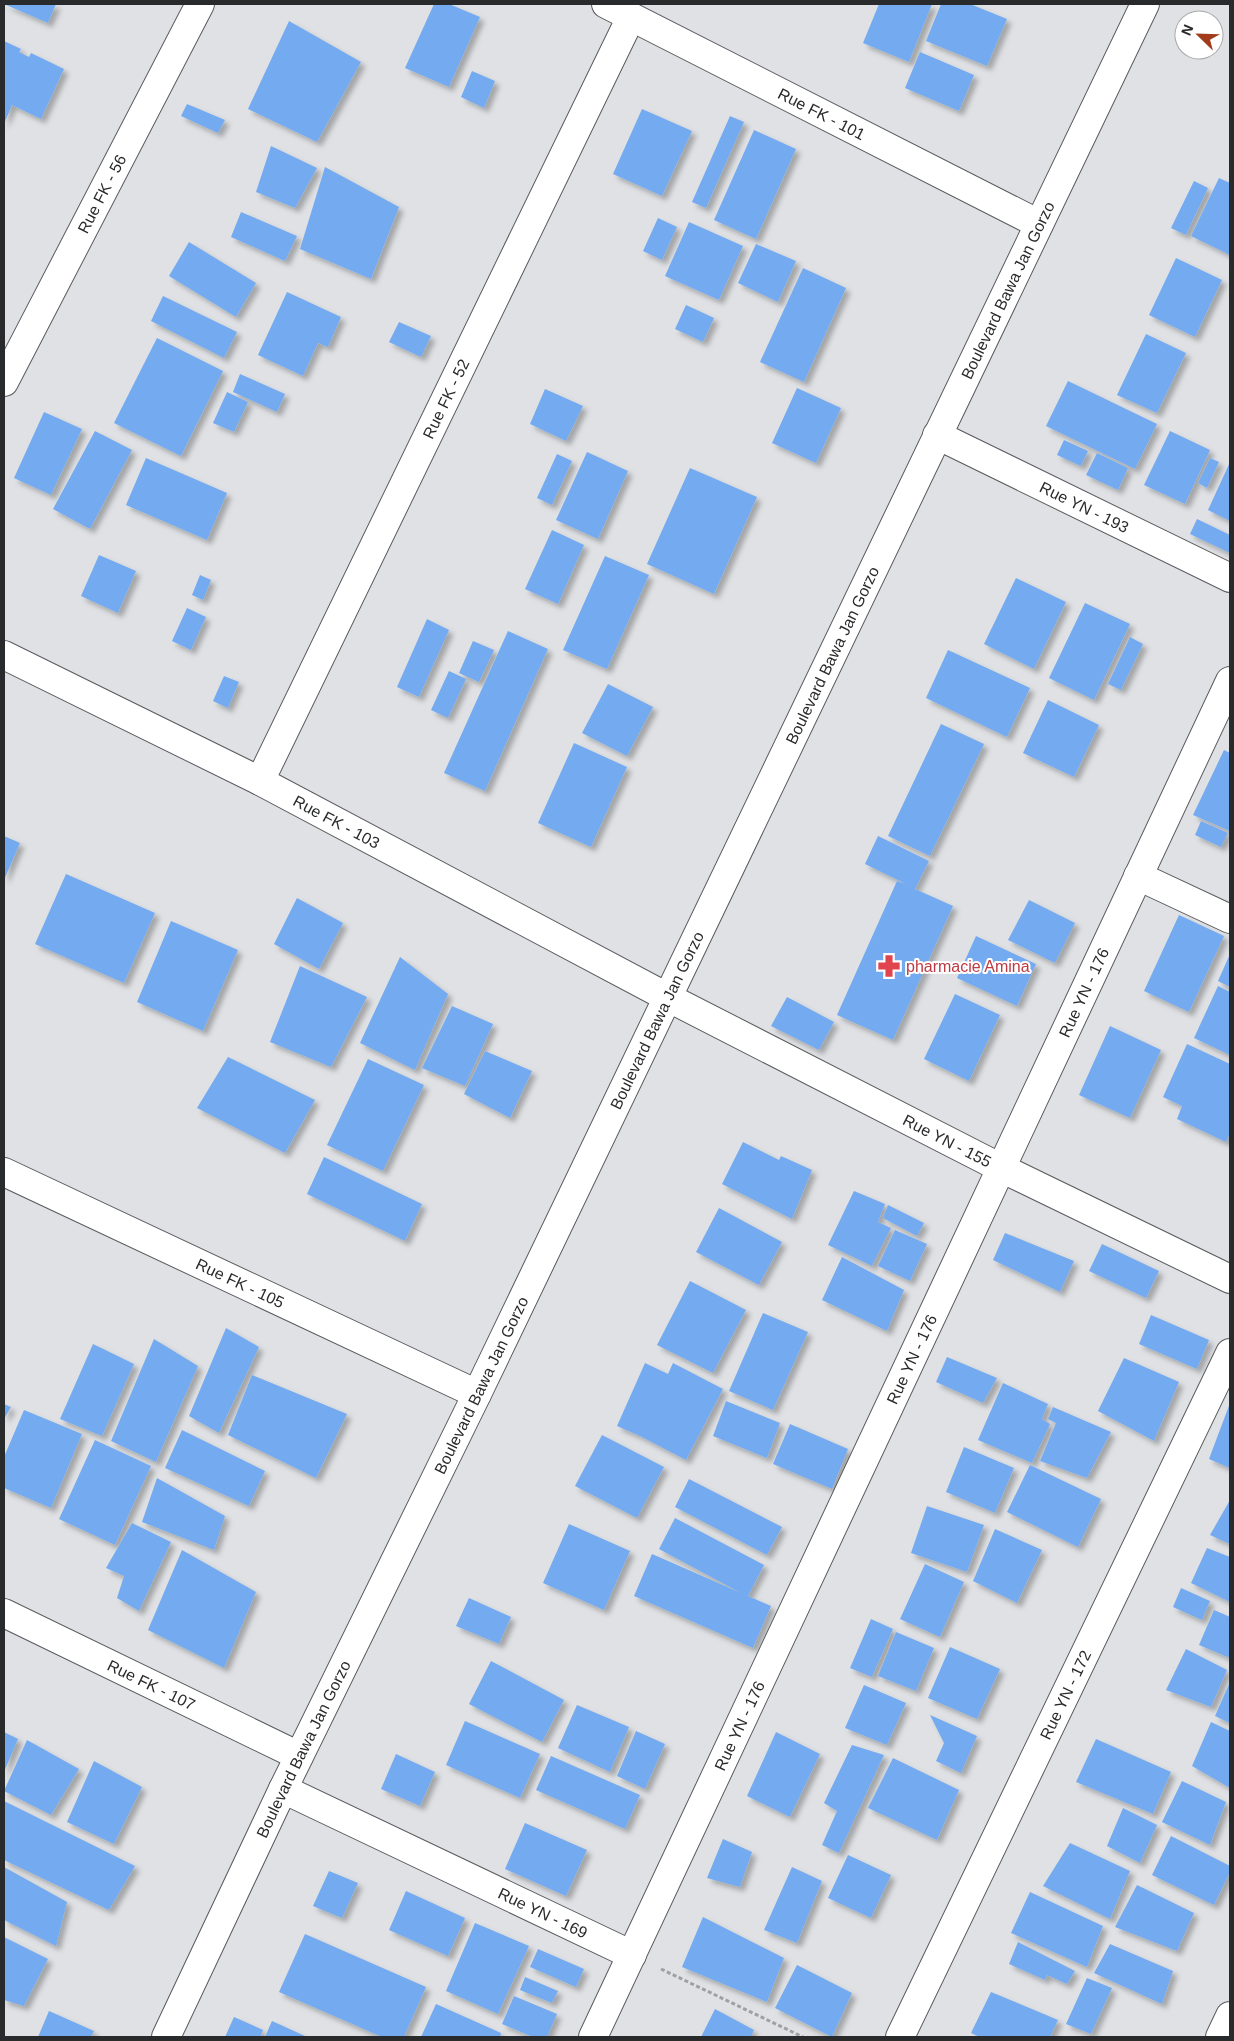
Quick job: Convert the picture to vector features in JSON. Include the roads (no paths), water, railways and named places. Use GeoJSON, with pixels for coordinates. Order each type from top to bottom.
{"type":"FeatureCollection","features":[{"type":"Feature","properties":{"kind":"street","name":"Rue FK - 56"},"geometry":{"type":"LineString","coordinates":[[4,382],[200,4]]}},
{"type":"Feature","properties":{"kind":"street","name":"Rue FK - 101"},"geometry":{"type":"LineString","coordinates":[[606,4],[1039,224]]}},
{"type":"Feature","properties":{"kind":"street","name":"Boulevard Bawa Jan Gorzo"},"geometry":{"type":"LineString","coordinates":[[166,2037],[283,1789],[477,1394],[1145,4]]}},
{"type":"Feature","properties":{"kind":"street","name":"Rue FK - 52"},"geometry":{"type":"LineString","coordinates":[[260,781],[631,17]]}},
{"type":"Feature","properties":{"kind":"street","name":"Rue YN - 193"},"geometry":{"type":"LineString","coordinates":[[937,435],[1230,578]]}},
{"type":"Feature","properties":{"kind":"street","name":"Rue FK - 103"},"geometry":{"type":"LineString","coordinates":[[4,656],[260,781],[667,997]]}},
{"type":"Feature","properties":{"kind":"street","name":"Rue YN - 176"},"geometry":{"type":"LineString","coordinates":[[593,2037],[1230,681]]}},
{"type":"Feature","properties":{"kind":"street"},"geometry":{"type":"LineString","coordinates":[[1138,876],[1230,919]]}},
{"type":"Feature","properties":{"kind":"street","name":"Rue YN - 155"},"geometry":{"type":"LineString","coordinates":[[667,997],[1001,1168],[1230,1279]]}},
{"type":"Feature","properties":{"kind":"street","name":"Rue FK - 105"},"geometry":{"type":"LineString","coordinates":[[4,1172],[477,1394]]}},
{"type":"Feature","properties":{"kind":"street","name":"Rue YN - 172"},"geometry":{"type":"LineString","coordinates":[[900,2037],[1230,1353]]}},
{"type":"Feature","properties":{"kind":"street","name":"Rue FK - 107"},"geometry":{"type":"LineString","coordinates":[[4,1613],[299,1756]]}},
{"type":"Feature","properties":{"kind":"street","name":"Rue YN - 169"},"geometry":{"type":"LineString","coordinates":[[283,1789],[632,1954]]}},
{"type":"Feature","properties":{"kind":"street"},"geometry":{"type":"LineString","coordinates":[[1220,2037],[1230,2016]]}},
{"type":"Feature","properties":{"kind":"place","name":"pharmacie Amina"},"geometry":{"type":"Point","coordinates":[889,966]}}]}
